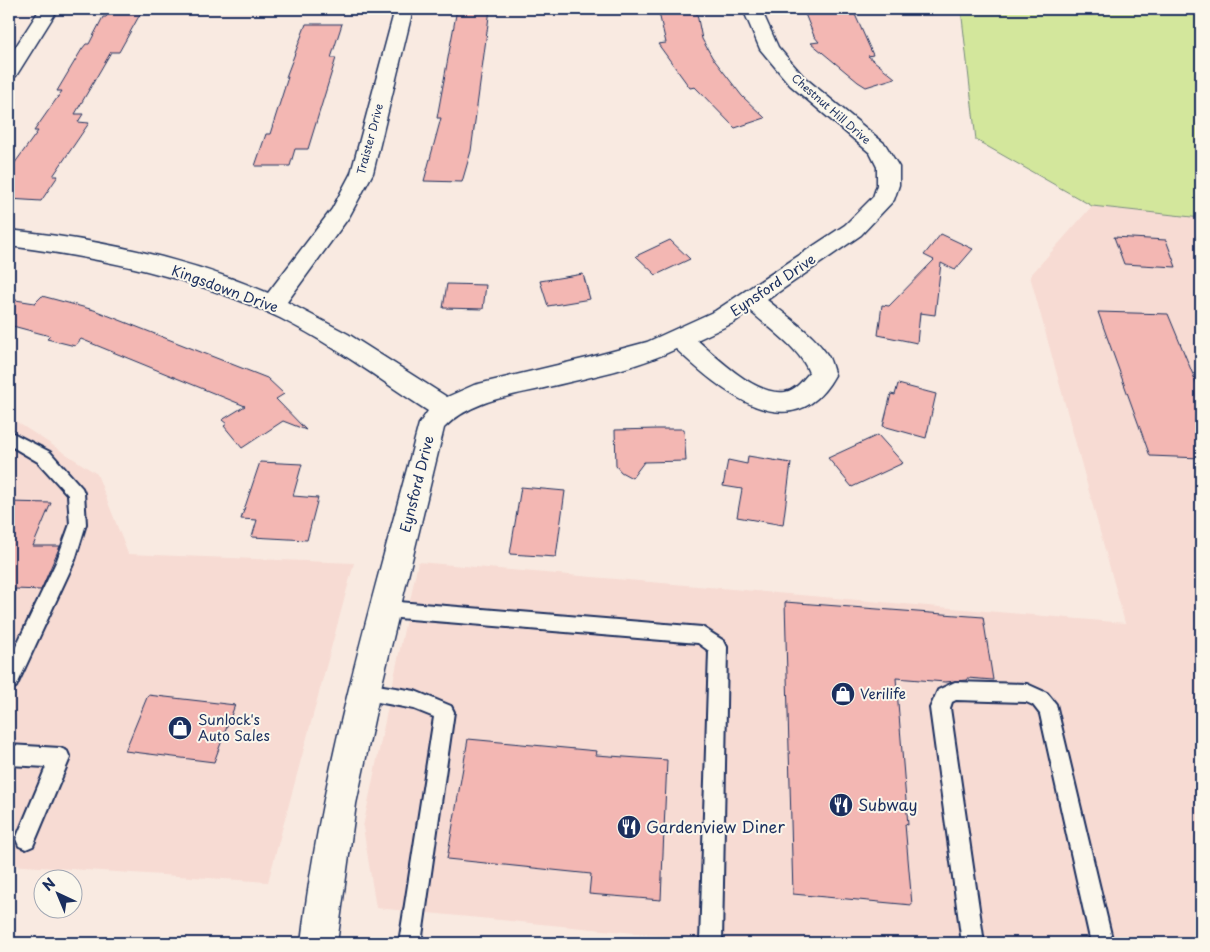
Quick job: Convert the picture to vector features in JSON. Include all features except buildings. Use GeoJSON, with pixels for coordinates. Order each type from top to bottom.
{"type":"FeatureCollection","features":[{"type":"Feature","properties":{"kind":"street"},"geometry":{"type":"LineString","coordinates":[[9,72],[50,9]]}},
{"type":"Feature","properties":{"kind":"street","name":"Traister Drive"},"geometry":{"type":"LineString","coordinates":[[272,305],[341,212],[362,173],[404,9]]}},
{"type":"Feature","properties":{"kind":"street","name":"Chestnut Hill Drive"},"geometry":{"type":"LineString","coordinates":[[752,9],[769,49],[797,81],[878,149],[888,168],[888,185]]}},
{"type":"Feature","properties":{"kind":"street","name":"Eynsford Drive"},"geometry":{"type":"LineString","coordinates":[[319,943],[339,804],[364,692],[432,424],[446,409],[474,394],[587,368],[654,349],[724,317],[752,300],[853,230],[883,200],[888,185]]}},
{"type":"Feature","properties":{"kind":"street","name":"Kingsdown Drive"},"geometry":{"type":"LineString","coordinates":[[9,238],[44,242],[163,267],[247,294],[324,331],[446,409]]}},
{"type":"Feature","properties":{"kind":"street"},"geometry":{"type":"LineString","coordinates":[[680,338],[726,379],[750,394],[772,402],[788,403],[803,396],[814,387],[822,375],[817,359],[792,334],[752,300]]}},
{"type":"Feature","properties":{"kind":"lane"},"geometry":{"type":"LineString","coordinates":[[9,437],[44,457],[76,493],[78,524],[66,560],[9,680]]}},
{"type":"Feature","properties":{"kind":"lane"},"geometry":{"type":"LineString","coordinates":[[386,609],[702,635],[718,647],[710,943]]}},
{"type":"Feature","properties":{"kind":"lane"},"geometry":{"type":"LineString","coordinates":[[973,943],[940,708],[945,696],[954,691],[1028,693],[1040,699],[1049,710],[1102,943]]}},
{"type":"Feature","properties":{"kind":"lane"},"geometry":{"type":"LineString","coordinates":[[364,692],[415,700],[444,712],[410,943]]}},
{"type":"Feature","properties":{"kind":"lane"},"geometry":{"type":"LineString","coordinates":[[9,755],[60,758],[26,839]]}},
{"type":"Feature","properties":{"kind":"shaded area"},"geometry":{"type":"Polygon","coordinates":[[[1092,206],[1201,218],[1201,943],[738,943],[376,908],[363,827],[418,562],[1125,623],[1030,276],[1092,206]]]}},
{"type":"Feature","properties":{"kind":"shaded area"},"geometry":{"type":"Polygon","coordinates":[[[9,417],[97,474],[128,554],[354,563],[268,882],[9,865],[9,417]]]}},
{"type":"Feature","properties":{"kind":"green space"},"geometry":{"type":"Polygon","coordinates":[[[961,9],[1201,9],[1201,218],[1092,206],[976,140],[961,9]]]}},
{"type":"Feature","properties":{"kind":"place","name":"Verilife"},"geometry":{"type":"Point","coordinates":[843,694]}},
{"type":"Feature","properties":{"kind":"place","name":"Sunlock's Auto Sales"},"geometry":{"type":"Point","coordinates":[180,728]}},
{"type":"Feature","properties":{"kind":"place","name":"Subway"},"geometry":{"type":"Point","coordinates":[841,805]}},
{"type":"Feature","properties":{"kind":"place","name":"Gardenview Diner"},"geometry":{"type":"Point","coordinates":[629,827]}}]}
